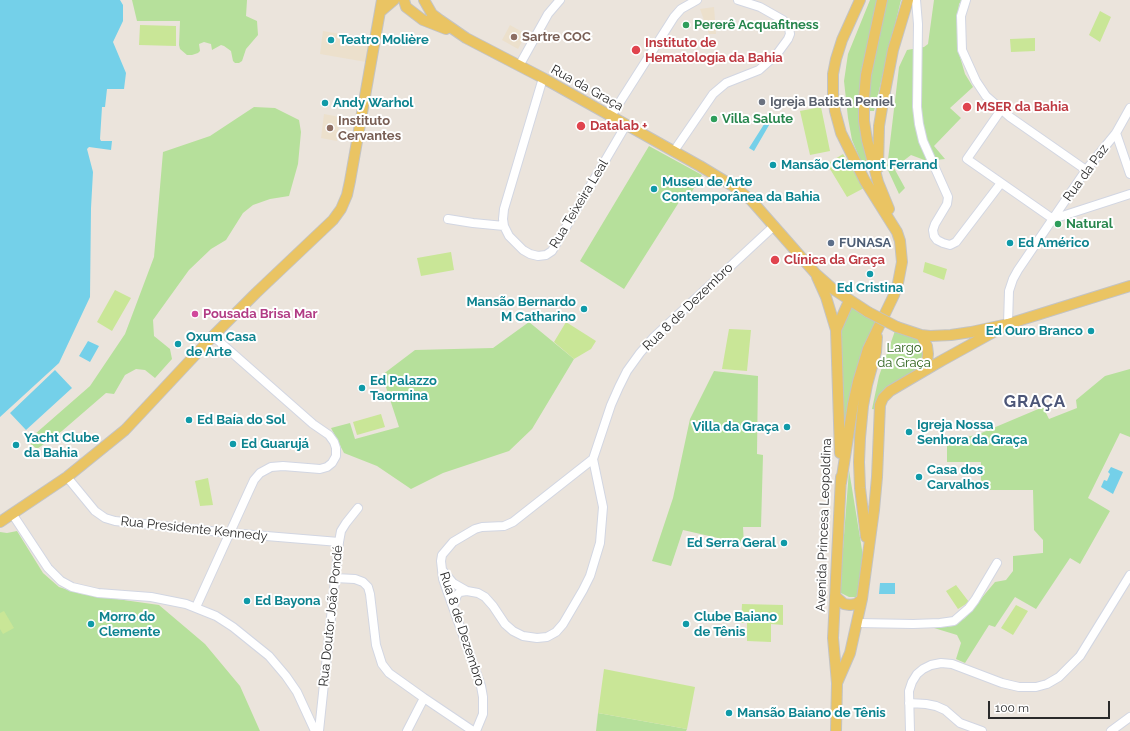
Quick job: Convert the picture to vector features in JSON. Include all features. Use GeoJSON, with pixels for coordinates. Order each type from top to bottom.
{"type":"FeatureCollection","features":[{"type":"Feature","properties":{"kind":"main road"},"geometry":{"type":"LineString","coordinates":[[0,522],[67,477],[125,430],[213,336],[328,225],[341,209],[347,195],[350,181],[382,0]]}},
{"type":"Feature","properties":{"kind":"main road"},"geometry":{"type":"LineString","coordinates":[[380,12],[394,0]]}},
{"type":"Feature","properties":{"kind":"main road","name":"Rua da Graça"},"geometry":{"type":"LineString","coordinates":[[404,0],[406,7],[423,20],[466,38],[543,78],[674,151],[733,186],[751,200],[816,274],[833,289],[868,312],[898,327],[921,335]]}},
{"type":"Feature","properties":{"kind":"main road","name":"Rua da Graça"},"geometry":{"type":"LineString","coordinates":[[424,0],[432,14],[466,38]]}},
{"type":"Feature","properties":{"kind":"main road"},"geometry":{"type":"LineString","coordinates":[[860,0],[842,40],[836,59],[833,74],[835,111],[841,133],[865,181],[897,232]]}},
{"type":"Feature","properties":{"kind":"main road"},"geometry":{"type":"LineString","coordinates":[[841,483],[852,404],[864,359],[894,295],[901,272],[902,262],[902,251],[897,232],[878,182],[864,122],[866,76],[882,0]]}},
{"type":"Feature","properties":{"kind":"main road"},"geometry":{"type":"LineString","coordinates":[[878,182],[879,126],[893,50],[908,0]]}},
{"type":"Feature","properties":{"kind":"main road","name":"Avenida Princesa Leopoldina"},"geometry":{"type":"LineString","coordinates":[[816,274],[826,297],[836,330],[841,483],[833,638],[837,683],[836,731]]}},
{"type":"Feature","properties":{"kind":"main road"},"geometry":{"type":"LineString","coordinates":[[921,335],[951,335],[1008,324],[1130,286]]}},
{"type":"Feature","properties":{"kind":"main road"},"geometry":{"type":"LineString","coordinates":[[836,330],[850,301]]}},
{"type":"Feature","properties":{"kind":"main road"},"geometry":{"type":"LineString","coordinates":[[922,372],[1008,324]]}},
{"type":"Feature","properties":{"kind":"main road"},"geometry":{"type":"LineString","coordinates":[[867,559],[866,532],[860,488],[860,438],[866,392],[876,352],[877,334]]}},
{"type":"Feature","properties":{"kind":"main road"},"geometry":{"type":"LineString","coordinates":[[921,335],[927,346],[928,354],[927,362],[922,372]]}},
{"type":"Feature","properties":{"kind":"main road","name":"Avenida Princesa Leopoldina"},"geometry":{"type":"LineString","coordinates":[[837,683],[850,653],[862,599],[877,477],[880,405],[883,398],[890,391],[922,372]]}},
{"type":"Feature","properties":{"kind":"main road"},"geometry":{"type":"LineString","coordinates":[[835,596],[841,602],[850,605],[856,604],[862,599]]}},
{"type":"Feature","properties":{"kind":"main road"},"geometry":{"type":"LineString","coordinates":[[833,638],[842,646],[846,646],[854,639]]}},
{"type":"Feature","properties":{"kind":"street"},"geometry":{"type":"LineString","coordinates":[[519,66],[548,14],[560,0]]}},
{"type":"Feature","properties":{"kind":"street"},"geometry":{"type":"LineString","coordinates":[[611,116],[674,17],[681,9],[697,0]]}},
{"type":"Feature","properties":{"kind":"street"},"geometry":{"type":"LineString","coordinates":[[674,151],[713,94],[726,84],[759,70],[777,54],[788,39],[790,34],[789,28],[783,20],[760,7],[738,0]]}},
{"type":"Feature","properties":{"kind":"street"},"geometry":{"type":"LineString","coordinates":[[916,0],[918,24],[917,107],[919,124],[923,141],[948,198],[947,204],[933,230],[934,236],[937,240],[950,244],[956,242],[1001,183]]}},
{"type":"Feature","properties":{"kind":"street"},"geometry":{"type":"LineString","coordinates":[[966,0],[961,16],[962,50],[976,81],[986,96],[1001,110],[1086,170]]}},
{"type":"Feature","properties":{"kind":"street"},"geometry":{"type":"LineString","coordinates":[[448,219],[504,226],[504,209],[543,78]]}},
{"type":"Feature","properties":{"kind":"street","name":"Rua da Paz"},"geometry":{"type":"LineString","coordinates":[[1008,324],[1009,291],[1013,279],[1030,251],[1086,170],[1116,133],[1126,124],[1130,108]]}},
{"type":"Feature","properties":{"kind":"street"},"geometry":{"type":"LineString","coordinates":[[1001,110],[967,159],[1053,219],[1130,194]]}},
{"type":"Feature","properties":{"kind":"street","name":"Rua Teixeira Leal"},"geometry":{"type":"LineString","coordinates":[[504,226],[509,236],[523,250],[530,254],[538,256],[546,255],[552,251],[626,125]]}},
{"type":"Feature","properties":{"kind":"street"},"geometry":{"type":"LineString","coordinates":[[1116,133],[1130,174]]}},
{"type":"Feature","properties":{"kind":"street","name":"Rua 8 de Dezembro"},"geometry":{"type":"LineString","coordinates":[[476,731],[483,714],[483,697],[481,686],[443,579],[441,569],[442,555],[453,542],[475,529],[482,527],[504,526],[513,522],[593,459],[614,399],[627,371],[640,353],[656,335],[774,226]]}},
{"type":"Feature","properties":{"kind":"street"},"geometry":{"type":"LineString","coordinates":[[196,607],[254,480],[260,473],[271,467],[283,466],[310,469],[327,467],[332,463],[336,456],[334,442],[329,435],[313,424],[213,336]]}},
{"type":"Feature","properties":{"kind":"street"},"geometry":{"type":"LineString","coordinates":[[441,569],[453,583],[468,591],[478,593],[485,597],[505,624],[513,631],[523,636],[537,638],[547,638],[556,632],[564,624],[590,576],[600,543],[603,527],[603,507],[593,459]]}},
{"type":"Feature","properties":{"kind":"street","name":"Rua Presidente Kennedy"},"geometry":{"type":"LineString","coordinates":[[67,477],[88,504],[105,518],[128,523],[339,542]]}},
{"type":"Feature","properties":{"kind":"street","name":"Rua Doutor João Pondé"},"geometry":{"type":"LineString","coordinates":[[319,731],[339,542],[341,531],[346,522],[358,508]]}},
{"type":"Feature","properties":{"kind":"street"},"geometry":{"type":"LineString","coordinates":[[13,514],[48,568],[61,581],[72,587],[98,593],[151,597],[196,607],[216,616],[233,627],[269,656],[286,676],[297,692],[315,731]]}},
{"type":"Feature","properties":{"kind":"street"},"geometry":{"type":"LineString","coordinates":[[857,623],[913,624],[954,621],[976,600],[997,563]]}},
{"type":"Feature","properties":{"kind":"street"},"geometry":{"type":"LineString","coordinates":[[910,731],[909,691],[917,674],[931,665],[941,663],[960,666],[1002,683],[1019,687],[1036,687],[1047,684],[1068,669],[1080,656],[1130,575]]}},
{"type":"Feature","properties":{"kind":"street"},"geometry":{"type":"LineString","coordinates":[[335,578],[355,579],[363,582],[368,587],[376,645],[382,664],[389,673],[473,731]]}},
{"type":"Feature","properties":{"kind":"street"},"geometry":{"type":"LineString","coordinates":[[453,608],[457,595],[460,592],[468,591]]}},
{"type":"Feature","properties":{"kind":"street"},"geometry":{"type":"LineString","coordinates":[[407,731],[424,698]]}},
{"type":"Feature","properties":{"kind":"street"},"geometry":{"type":"LineString","coordinates":[[909,703],[936,706],[945,710],[961,727],[982,731]]}},
{"type":"Feature","properties":{"kind":"street"},"geometry":{"type":"LineString","coordinates":[[1111,731],[1130,717]]}},
{"type":"Feature","properties":{"kind":"shaded area"},"geometry":{"type":"Polygon","coordinates":[[[714,7],[716,34],[709,34],[700,9],[714,7]]]}},
{"type":"Feature","properties":{"kind":"shaded area","name":"Sartre COC"},"geometry":{"type":"Polygon","coordinates":[[[510,25],[526,34],[518,49],[502,40],[510,25]]]}},
{"type":"Feature","properties":{"kind":"shaded area"},"geometry":{"type":"Polygon","coordinates":[[[323,31],[370,39],[366,62],[320,54],[323,31]]]}},
{"type":"Feature","properties":{"kind":"shaded area","name":"Instituto Cervantes"},"geometry":{"type":"Polygon","coordinates":[[[324,114],[340,117],[337,141],[321,138],[324,114]]]}},
{"type":"Feature","properties":{"kind":"green space"},"geometry":{"type":"Polygon","coordinates":[[[132,0],[247,0],[246,16],[257,21],[258,35],[246,49],[242,61],[239,63],[235,63],[233,61],[231,51],[224,46],[221,45],[212,50],[211,44],[204,42],[199,44],[200,51],[198,53],[187,55],[180,49],[179,45],[180,21],[137,21],[132,0]]]}},
{"type":"Feature","properties":{"kind":"green space"},"geometry":{"type":"Polygon","coordinates":[[[870,0],[877,0],[860,87],[860,126],[870,169],[865,171],[852,140],[844,81],[848,54],[870,0]]]}},
{"type":"Feature","properties":{"kind":"green space"},"geometry":{"type":"Polygon","coordinates":[[[887,0],[901,0],[874,111],[868,111],[871,65],[887,0]]]}},
{"type":"Feature","properties":{"kind":"green space"},"geometry":{"type":"Polygon","coordinates":[[[934,0],[962,0],[959,4],[957,23],[958,50],[965,74],[973,87],[950,108],[961,118],[934,146],[945,159],[927,161],[911,155],[894,168],[905,188],[899,194],[887,168],[899,67],[907,50],[924,47],[928,44],[934,0]]]}},
{"type":"Feature","properties":{"kind":"green space"},"geometry":{"type":"Polygon","coordinates":[[[1100,11],[1111,17],[1100,42],[1089,35],[1100,11]]]}},
{"type":"Feature","properties":{"kind":"green space"},"geometry":{"type":"Polygon","coordinates":[[[140,25],[176,26],[176,46],[139,45],[140,25]]]}},
{"type":"Feature","properties":{"kind":"green space"},"geometry":{"type":"Polygon","coordinates":[[[1035,38],[1035,51],[1011,52],[1010,39],[1035,38]]]}},
{"type":"Feature","properties":{"kind":"green space"},"geometry":{"type":"Polygon","coordinates":[[[254,107],[275,108],[299,120],[301,132],[298,164],[289,196],[270,199],[253,205],[243,213],[226,240],[211,249],[189,270],[153,320],[154,336],[170,349],[172,359],[155,378],[145,370],[136,369],[125,375],[114,394],[106,393],[62,431],[37,449],[27,441],[90,386],[125,334],[154,257],[163,152],[210,136],[254,107]]]}},
{"type":"Feature","properties":{"kind":"green space"},"geometry":{"type":"Polygon","coordinates":[[[821,107],[830,151],[810,155],[800,111],[821,107]]]}},
{"type":"Feature","properties":{"kind":"green space"},"geometry":{"type":"Polygon","coordinates":[[[649,146],[702,175],[688,198],[681,199],[624,289],[580,261],[649,146]]]}},
{"type":"Feature","properties":{"kind":"green space"},"geometry":{"type":"Polygon","coordinates":[[[843,154],[864,188],[847,197],[827,164],[843,154]]]}},
{"type":"Feature","properties":{"kind":"green space"},"geometry":{"type":"Polygon","coordinates":[[[451,252],[454,270],[421,276],[417,258],[451,252]]]}},
{"type":"Feature","properties":{"kind":"green space"},"geometry":{"type":"Polygon","coordinates":[[[925,262],[947,269],[944,280],[923,272],[925,262]]]}},
{"type":"Feature","properties":{"kind":"green space"},"geometry":{"type":"Polygon","coordinates":[[[115,290],[131,298],[112,331],[97,322],[115,290]]]}},
{"type":"Feature","properties":{"kind":"green space"},"geometry":{"type":"Polygon","coordinates":[[[851,307],[877,323],[864,346],[843,429],[840,331],[851,307]]]}},
{"type":"Feature","properties":{"kind":"green space"},"geometry":{"type":"Polygon","coordinates":[[[529,322],[574,359],[532,429],[509,451],[443,473],[411,489],[377,466],[344,453],[331,428],[350,423],[355,439],[399,427],[382,375],[415,350],[493,348],[529,322]]]}},
{"type":"Feature","properties":{"kind":"green space"},"geometry":{"type":"Polygon","coordinates":[[[566,322],[596,341],[591,349],[574,359],[554,342],[566,322]]]}},
{"type":"Feature","properties":{"kind":"green space","name":"Largo da Graça"},"geometry":{"type":"Polygon","coordinates":[[[896,328],[910,333],[922,344],[923,353],[919,365],[914,372],[878,410],[872,409],[879,376],[896,328]]]}},
{"type":"Feature","properties":{"kind":"green space"},"geometry":{"type":"Polygon","coordinates":[[[729,329],[751,330],[747,371],[722,369],[729,329]]]}},
{"type":"Feature","properties":{"kind":"green space"},"geometry":{"type":"Polygon","coordinates":[[[1130,369],[1130,437],[1120,433],[1088,498],[1110,511],[1080,564],[1070,558],[1036,609],[1015,597],[995,627],[989,625],[965,663],[956,659],[961,643],[957,635],[934,628],[953,626],[965,618],[995,582],[1006,580],[1013,571],[1013,556],[1043,553],[1043,540],[1034,530],[1033,490],[981,490],[981,462],[947,462],[947,442],[979,434],[1043,407],[1049,419],[1077,408],[1076,400],[1105,376],[1130,369]]]}},
{"type":"Feature","properties":{"kind":"green space"},"geometry":{"type":"Polygon","coordinates":[[[714,371],[758,376],[757,454],[763,455],[761,527],[743,527],[744,544],[683,530],[671,566],[652,561],[673,498],[690,419],[714,371]]]}},
{"type":"Feature","properties":{"kind":"green space"},"geometry":{"type":"Polygon","coordinates":[[[381,414],[385,427],[357,435],[353,422],[381,414]]]}},
{"type":"Feature","properties":{"kind":"green space"},"geometry":{"type":"Polygon","coordinates":[[[849,470],[863,556],[860,591],[856,597],[849,597],[841,593],[840,588],[849,470]]]}},
{"type":"Feature","properties":{"kind":"green space"},"geometry":{"type":"Polygon","coordinates":[[[208,478],[213,505],[200,506],[195,481],[208,478]]]}},
{"type":"Feature","properties":{"kind":"green space","name":"Morro do Clemente"},"geometry":{"type":"Polygon","coordinates":[[[17,531],[43,573],[59,587],[81,594],[159,605],[205,644],[240,686],[260,731],[0,731],[0,532],[7,533],[17,531]]]}},
{"type":"Feature","properties":{"kind":"green space"},"geometry":{"type":"Polygon","coordinates":[[[956,585],[969,602],[958,609],[946,591],[956,585]]]}},
{"type":"Feature","properties":{"kind":"green space"},"geometry":{"type":"Polygon","coordinates":[[[742,604],[783,605],[783,625],[771,624],[771,642],[747,641],[747,623],[741,623],[742,604]]]}},
{"type":"Feature","properties":{"kind":"green space"},"geometry":{"type":"Polygon","coordinates":[[[1016,605],[1028,611],[1013,635],[1001,628],[1016,605]]]}},
{"type":"Feature","properties":{"kind":"green space"},"geometry":{"type":"Polygon","coordinates":[[[4,611],[14,628],[3,634],[0,629],[0,613],[4,611]]]}},
{"type":"Feature","properties":{"kind":"green space"},"geometry":{"type":"Polygon","coordinates":[[[604,669],[695,687],[687,729],[598,713],[604,669]]]}},
{"type":"Feature","properties":{"kind":"green space"},"geometry":{"type":"Polygon","coordinates":[[[598,713],[687,729],[686,731],[596,731],[598,713]]]}},
{"type":"Feature","properties":{"kind":"water"},"geometry":{"type":"Polygon","coordinates":[[[0,0],[120,0],[123,5],[123,21],[113,42],[126,73],[124,89],[107,89],[105,107],[102,107],[100,139],[101,141],[112,141],[111,150],[89,147],[87,149],[93,172],[90,297],[59,363],[0,417],[0,0]]]}},
{"type":"Feature","properties":{"kind":"water"},"geometry":{"type":"Polygon","coordinates":[[[768,118],[772,120],[754,151],[749,148],[768,118]]]}},
{"type":"Feature","properties":{"kind":"water"},"geometry":{"type":"Polygon","coordinates":[[[88,341],[99,346],[90,362],[79,356],[88,341]]]}},
{"type":"Feature","properties":{"kind":"water"},"geometry":{"type":"Polygon","coordinates":[[[55,370],[72,388],[26,430],[10,413],[55,370]]]}},
{"type":"Feature","properties":{"kind":"water"},"geometry":{"type":"Polygon","coordinates":[[[1111,467],[1123,472],[1113,494],[1101,487],[1104,480],[1107,481],[1110,474],[1108,472],[1111,467]]]}},
{"type":"Feature","properties":{"kind":"water"},"geometry":{"type":"Polygon","coordinates":[[[880,583],[895,583],[895,594],[879,594],[880,583]]]}},
{"type":"Feature","properties":{"kind":"place","name":"Pererê Acquafitness"},"geometry":{"type":"Point","coordinates":[686,25]}},
{"type":"Feature","properties":{"kind":"place","name":"Sartre COC"},"geometry":{"type":"Point","coordinates":[514,37]}},
{"type":"Feature","properties":{"kind":"place","name":"Teatro Molière"},"geometry":{"type":"Point","coordinates":[331,40]}},
{"type":"Feature","properties":{"kind":"place","name":"Instituto de Hematologia da Bahia"},"geometry":{"type":"Point","coordinates":[636,50]}},
{"type":"Feature","properties":{"kind":"place","name":"Igreja Batista Peniel"},"geometry":{"type":"Point","coordinates":[762,102]}},
{"type":"Feature","properties":{"kind":"place","name":"Andy Warhol"},"geometry":{"type":"Point","coordinates":[325,103]}},
{"type":"Feature","properties":{"kind":"place","name":"MSER da Bahia"},"geometry":{"type":"Point","coordinates":[967,107]}},
{"type":"Feature","properties":{"kind":"place","name":"Villa Salute"},"geometry":{"type":"Point","coordinates":[714,119]}},
{"type":"Feature","properties":{"kind":"place","name":"Datalab +"},"geometry":{"type":"Point","coordinates":[581,126]}},
{"type":"Feature","properties":{"kind":"place","name":"Instituto Cervantes"},"geometry":{"type":"Point","coordinates":[330,128]}},
{"type":"Feature","properties":{"kind":"place","name":"Mansão Clemont Ferrand"},"geometry":{"type":"Point","coordinates":[773,165]}},
{"type":"Feature","properties":{"kind":"place","name":"Museu de Arte Contemporânea da Bahia"},"geometry":{"type":"Point","coordinates":[654,189]}},
{"type":"Feature","properties":{"kind":"place","name":"Natural"},"geometry":{"type":"Point","coordinates":[1058,224]}},
{"type":"Feature","properties":{"kind":"place","name":"FUNASA"},"geometry":{"type":"Point","coordinates":[831,243]}},
{"type":"Feature","properties":{"kind":"place","name":"Ed Américo"},"geometry":{"type":"Point","coordinates":[1010,243]}},
{"type":"Feature","properties":{"kind":"place","name":"Clínica da Graça"},"geometry":{"type":"Point","coordinates":[775,260]}},
{"type":"Feature","properties":{"kind":"place","name":"Ed Cristina"},"geometry":{"type":"Point","coordinates":[870,274]}},
{"type":"Feature","properties":{"kind":"place","name":"Mansão Bernardo M Catharino"},"geometry":{"type":"Point","coordinates":[584,309]}},
{"type":"Feature","properties":{"kind":"place","name":"Pousada Brisa Mar"},"geometry":{"type":"Point","coordinates":[195,314]}},
{"type":"Feature","properties":{"kind":"place","name":"Ed Ouro Branco"},"geometry":{"type":"Point","coordinates":[1091,331]}},
{"type":"Feature","properties":{"kind":"place","name":"Oxum Casa de Arte"},"geometry":{"type":"Point","coordinates":[178,344]}},
{"type":"Feature","properties":{"kind":"place","name":"Ed Palazzo Taormina"},"geometry":{"type":"Point","coordinates":[362,388]}},
{"type":"Feature","properties":{"kind":"place","name":"Ed Baía do Sol"},"geometry":{"type":"Point","coordinates":[189,420]}},
{"type":"Feature","properties":{"kind":"place","name":"Villa da Graça"},"geometry":{"type":"Point","coordinates":[787,427]}},
{"type":"Feature","properties":{"kind":"place","name":"Igreja Nossa Senhora da Graça"},"geometry":{"type":"Point","coordinates":[909,432]}},
{"type":"Feature","properties":{"kind":"place","name":"Ed Guarujá"},"geometry":{"type":"Point","coordinates":[233,444]}},
{"type":"Feature","properties":{"kind":"place","name":"Yacht Clube da Bahia"},"geometry":{"type":"Point","coordinates":[16,445]}},
{"type":"Feature","properties":{"kind":"place","name":"Casa dos Carvalhos"},"geometry":{"type":"Point","coordinates":[919,477]}},
{"type":"Feature","properties":{"kind":"place","name":"Ed Serra Geral"},"geometry":{"type":"Point","coordinates":[784,543]}},
{"type":"Feature","properties":{"kind":"place","name":"Ed Bayona"},"geometry":{"type":"Point","coordinates":[247,601]}},
{"type":"Feature","properties":{"kind":"place","name":"Morro do Clemente"},"geometry":{"type":"Point","coordinates":[91,624]}},
{"type":"Feature","properties":{"kind":"place","name":"Clube Baiano de Tênis"},"geometry":{"type":"Point","coordinates":[686,624]}},
{"type":"Feature","properties":{"kind":"place","name":"Mansão Baiano de Tênis"},"geometry":{"type":"Point","coordinates":[729,713]}},
{"type":"Feature","properties":{"kind":"district","name":"GRAÇA"},"geometry":{"type":"Point","coordinates":[1035,402]}}]}
